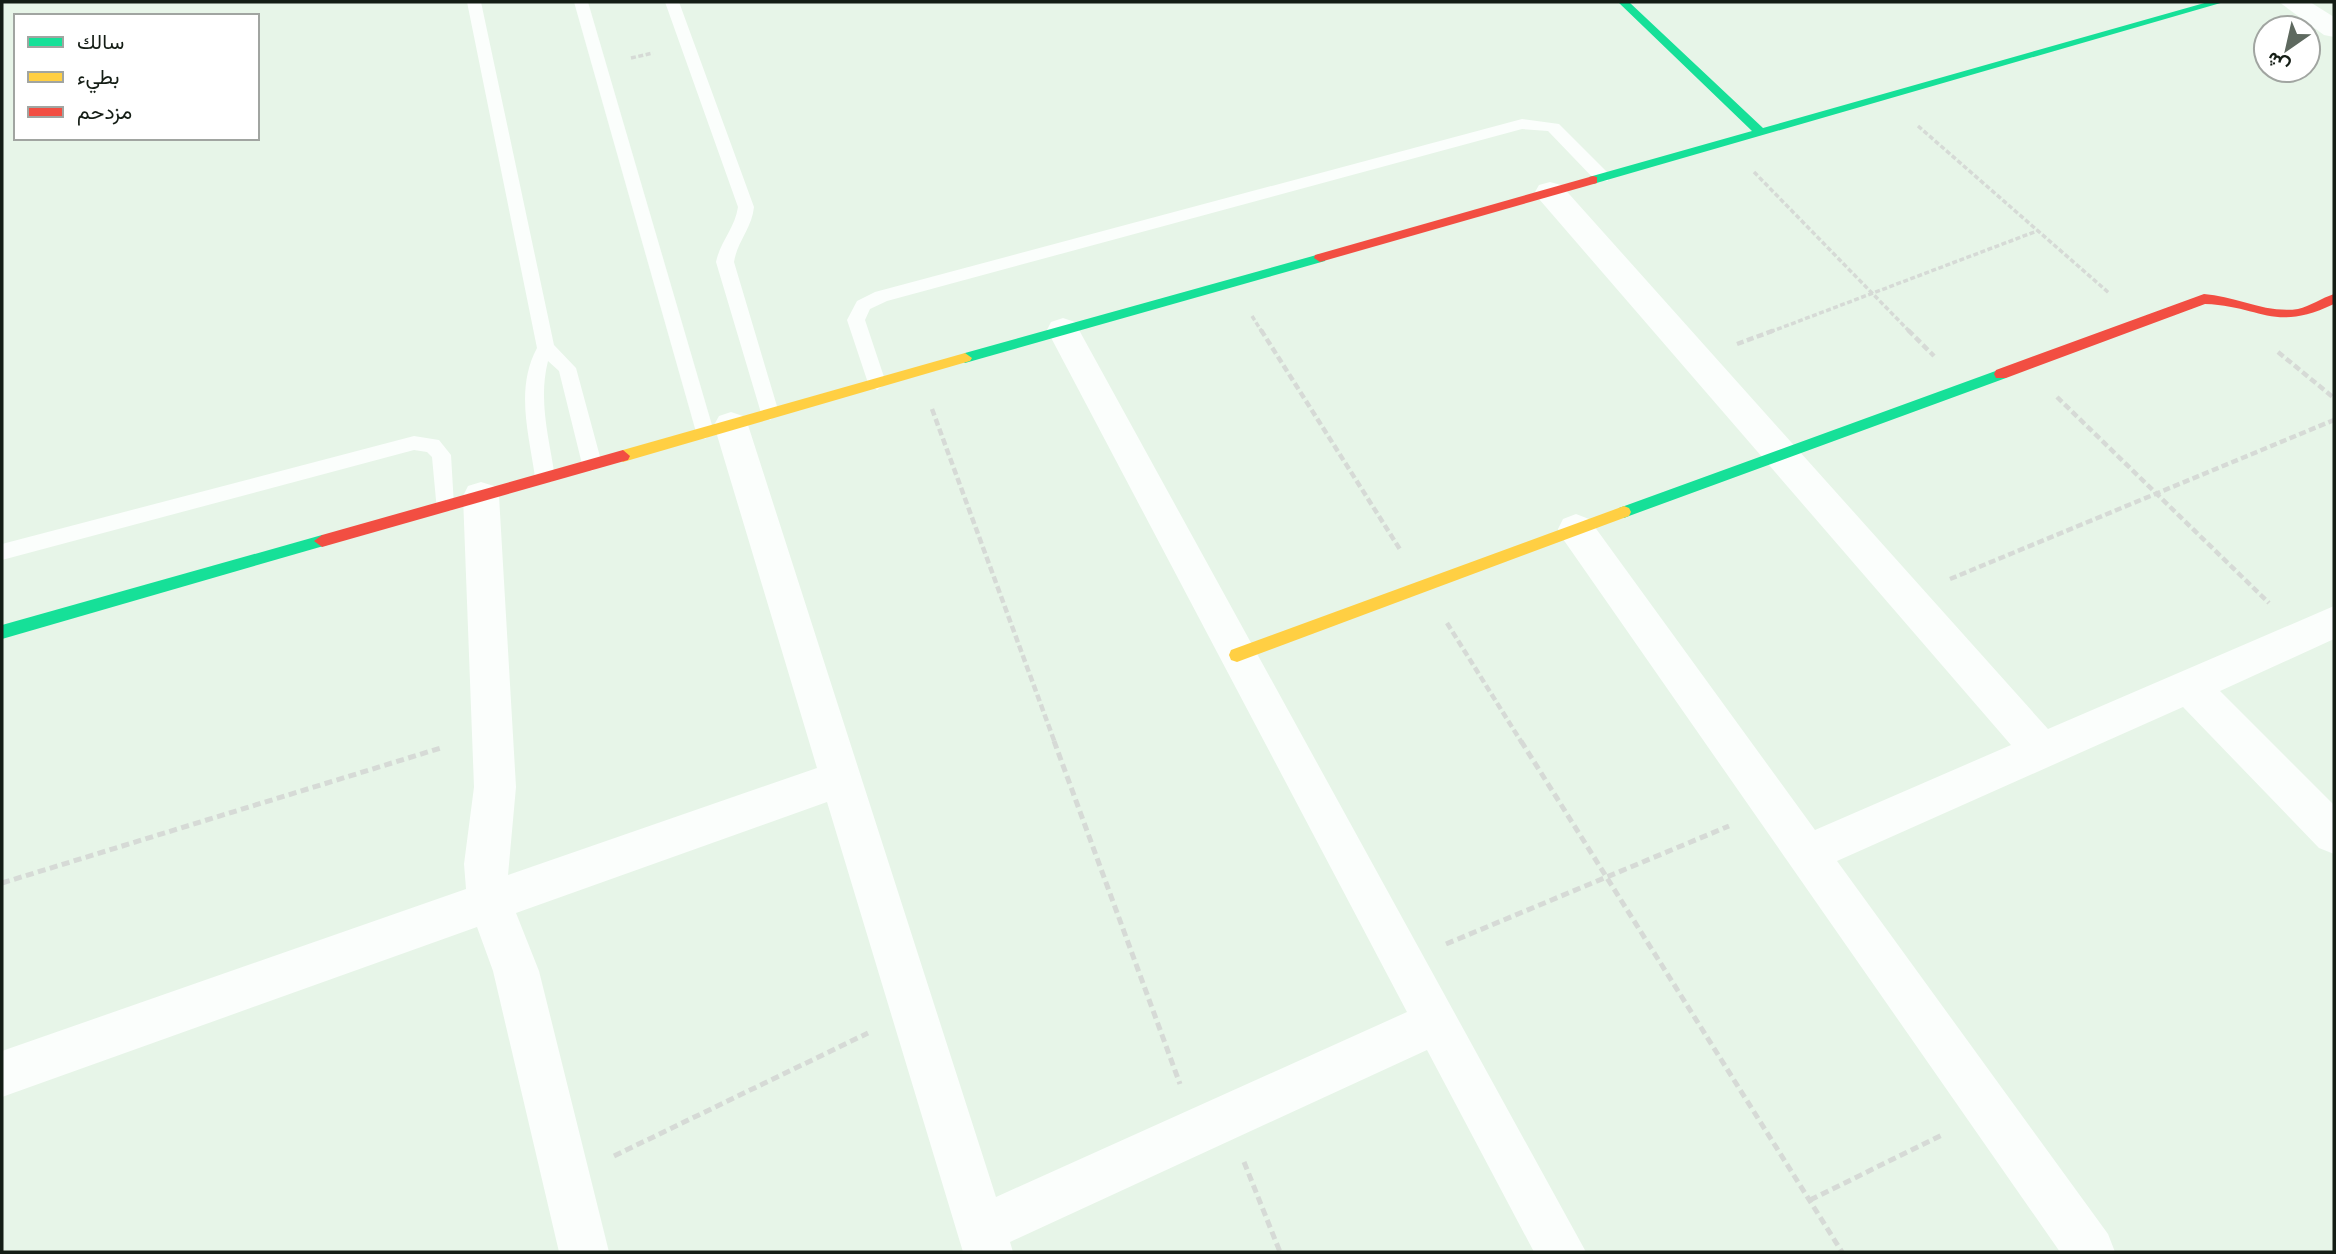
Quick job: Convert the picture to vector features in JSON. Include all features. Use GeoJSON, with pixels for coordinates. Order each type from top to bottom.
{"type":"FeatureCollection","features":[{"type":"Feature","properties":{"kind":"street"},"geometry":{"type":"LineString","coordinates":[[1623,2],[1760,132]]}},
{"type":"Feature","properties":{"kind":"street"},"geometry":{"type":"LineString","coordinates":[[2,632],[2219,2]]}},
{"type":"Feature","properties":{"kind":"street"},"geometry":{"type":"LineString","coordinates":[[2292,2],[2334,29]]}},
{"type":"Feature","properties":{"kind":"street"},"geometry":{"type":"LineString","coordinates":[[1550,192],[2042,751]]}},
{"type":"Feature","properties":{"kind":"street"},"geometry":{"type":"LineString","coordinates":[[1237,655],[2211,298],[2292,314],[2334,299]]}},
{"type":"Feature","properties":{"kind":"street"},"geometry":{"type":"LineString","coordinates":[[1063,330],[1561,1252]]}},
{"type":"Feature","properties":{"kind":"street"},"geometry":{"type":"LineString","coordinates":[[718,428],[841,778],[984,1241],[1212,1124],[1436,1022]]}},
{"type":"Feature","properties":{"kind":"street"},"geometry":{"type":"LineString","coordinates":[[462,501],[492,732],[495,787],[486,864],[489,902],[516,971],[584,1252]]}},
{"type":"Feature","properties":{"kind":"street"},"geometry":{"type":"LineString","coordinates":[[1576,529],[2090,1252]]}},
{"type":"Feature","properties":{"kind":"street"},"geometry":{"type":"LineString","coordinates":[[1807,854],[2318,629]]}},
{"type":"Feature","properties":{"kind":"street"},"geometry":{"type":"LineString","coordinates":[[2189,686],[2334,834]]}},
{"type":"Feature","properties":{"kind":"street"},"geometry":{"type":"LineString","coordinates":[[2,1074],[841,778]]}},
{"type":"Feature","properties":{"kind":"lane"},"geometry":{"type":"LineString","coordinates":[[474,2],[546,348],[567,368],[592,464]]}},
{"type":"Feature","properties":{"kind":"lane"},"geometry":{"type":"LineString","coordinates":[[582,2],[718,428]]}},
{"type":"Feature","properties":{"kind":"lane"},"geometry":{"type":"LineString","coordinates":[[672,2],[746,207],[745,221],[727,248],[725,261],[770,413]]}},
{"type":"Feature","properties":{"kind":"lane"},"geometry":{"type":"LineString","coordinates":[[877,383],[856,320],[863,305],[881,296],[1522,124],[1553,127],[1602,177]]}},
{"type":"Feature","properties":{"kind":"lane"},"geometry":{"type":"LineString","coordinates":[[545,477],[533,378],[539,358],[546,348]]}},
{"type":"Feature","properties":{"kind":"lane"},"geometry":{"type":"LineString","coordinates":[[2,552],[414,443],[432,445],[441,455],[462,501]]}},
{"type":"Feature","properties":{"kind":"path"},"geometry":{"type":"LineString","coordinates":[[600,65],[688,45]]}},
{"type":"Feature","properties":{"kind":"path"},"geometry":{"type":"LineString","coordinates":[[1912,121],[2141,322]]}},
{"type":"Feature","properties":{"kind":"path"},"geometry":{"type":"LineString","coordinates":[[1748,165],[1964,387]]}},
{"type":"Feature","properties":{"kind":"path"},"geometry":{"type":"LineString","coordinates":[[1697,359],[2038,231]]}},
{"type":"Feature","properties":{"kind":"path"},"geometry":{"type":"LineString","coordinates":[[1231,283],[1608,876],[1842,1252]]}},
{"type":"Feature","properties":{"kind":"path"},"geometry":{"type":"LineString","coordinates":[[2024,365],[2156,494],[2318,629]]}},
{"type":"Feature","properties":{"kind":"path"},"geometry":{"type":"LineString","coordinates":[[918,372],[1212,1124],[1280,1252]]}},
{"type":"Feature","properties":{"kind":"path"},"geometry":{"type":"LineString","coordinates":[[1906,597],[2334,420]]}},
{"type":"Feature","properties":{"kind":"path"},"geometry":{"type":"LineString","coordinates":[[2,883],[492,732]]}},
{"type":"Feature","properties":{"kind":"path"},"geometry":{"type":"LineString","coordinates":[[1403,962],[1773,807]]}},
{"type":"Feature","properties":{"kind":"path"},"geometry":{"type":"LineString","coordinates":[[566,1179],[914,1012]]}},
{"type":"Feature","properties":{"kind":"path"},"geometry":{"type":"LineString","coordinates":[[1810,1200],[1990,1112]]}},
{"type":"Feature","properties":{"kind":"traffic: fast"},"geometry":{"type":"LineString","coordinates":[[1623,2],[1760,132]]}},
{"type":"Feature","properties":{"kind":"traffic: fast"},"geometry":{"type":"LineString","coordinates":[[1593,180],[2219,2]]}},
{"type":"Feature","properties":{"kind":"traffic: fast"},"geometry":{"type":"LineString","coordinates":[[965,358],[1320,258]]}},
{"type":"Feature","properties":{"kind":"traffic: fast"},"geometry":{"type":"LineString","coordinates":[[1624,512],[2001,374]]}},
{"type":"Feature","properties":{"kind":"traffic: fast"},"geometry":{"type":"LineString","coordinates":[[2,632],[322,541]]}},
{"type":"Feature","properties":{"kind":"traffic: slow"},"geometry":{"type":"LineString","coordinates":[[623,456],[965,358]]}},
{"type":"Feature","properties":{"kind":"traffic: slow"},"geometry":{"type":"LineString","coordinates":[[1237,655],[1624,512]]}},
{"type":"Feature","properties":{"kind":"traffic: jam"},"geometry":{"type":"LineString","coordinates":[[1320,258],[1593,180]]}},
{"type":"Feature","properties":{"kind":"traffic: jam"},"geometry":{"type":"LineString","coordinates":[[2001,374],[2204,299],[2227,301],[2281,314],[2298,313],[2334,299]]}},
{"type":"Feature","properties":{"kind":"traffic: jam"},"geometry":{"type":"LineString","coordinates":[[322,541],[623,456]]}}]}
